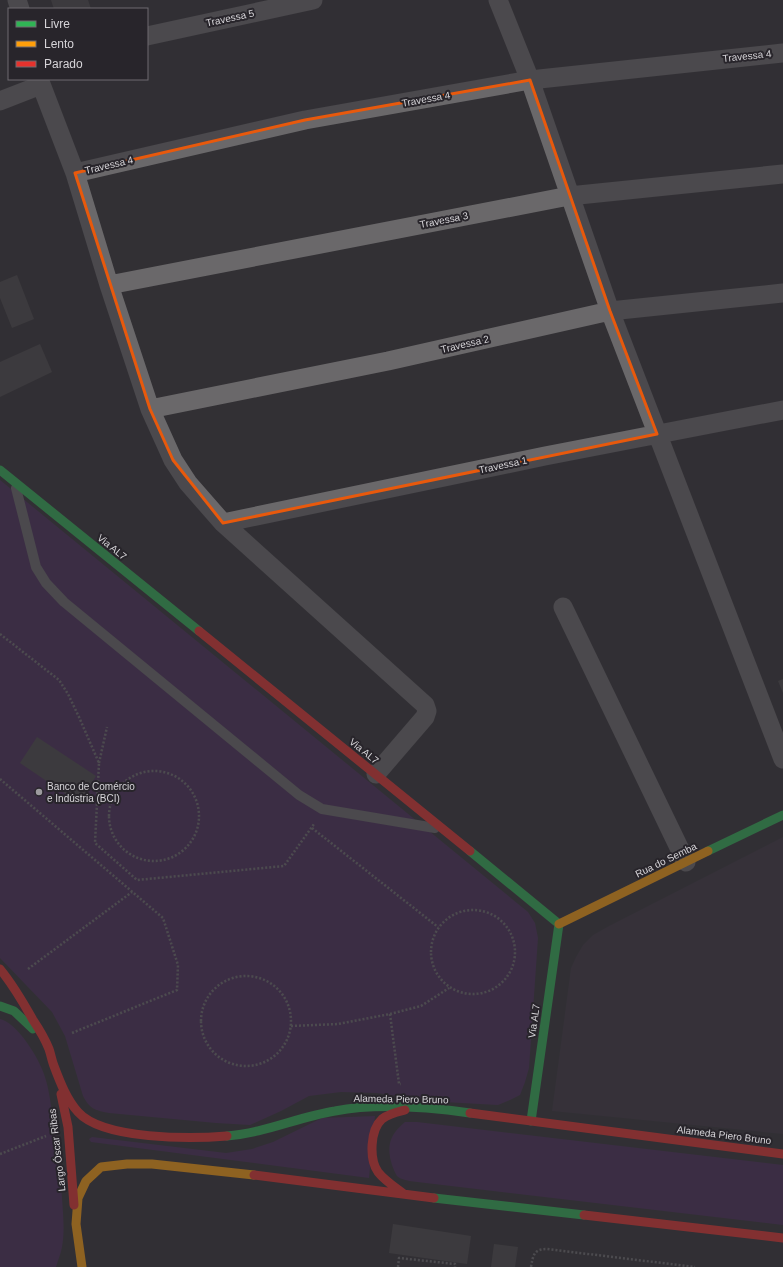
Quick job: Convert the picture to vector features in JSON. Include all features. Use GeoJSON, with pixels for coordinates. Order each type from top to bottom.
{"type":"FeatureCollection","features":[{"type":"Feature","properties":{"kind":"street","name":"Travessa 5"},"geometry":{"type":"LineString","coordinates":[[148,36],[313,0]]}},
{"type":"Feature","properties":{"kind":"street"},"geometry":{"type":"LineString","coordinates":[[498,0],[530,80],[610,311],[783,759]]}},
{"type":"Feature","properties":{"kind":"street","name":"Travessa 4"},"geometry":{"type":"LineString","coordinates":[[75,173],[304,120],[530,80],[783,52]]}},
{"type":"Feature","properties":{"kind":"street"},"geometry":{"type":"LineString","coordinates":[[0,101],[40,82],[75,173],[109,285],[150,409],[173,460],[188,483],[223,524],[425,705],[427,711],[425,717],[376,774]]}},
{"type":"Feature","properties":{"kind":"street","name":"Travessa 3"},"geometry":{"type":"LineString","coordinates":[[109,285],[569,196],[783,174]]}},
{"type":"Feature","properties":{"kind":"street","name":"Travessa 2"},"geometry":{"type":"LineString","coordinates":[[150,409],[388,361],[610,311],[783,293]]}},
{"type":"Feature","properties":{"kind":"street","name":"Travessa 1"},"geometry":{"type":"LineString","coordinates":[[223,524],[657,434],[783,410]]}},
{"type":"Feature","properties":{"kind":"street","name":"Via AL7"},"geometry":{"type":"LineString","coordinates":[[0,470],[559,924],[531,1122]]}},
{"type":"Feature","properties":{"kind":"street"},"geometry":{"type":"LineString","coordinates":[[563,608],[686,862]]}},
{"type":"Feature","properties":{"kind":"street","name":"Rua do Semba"},"geometry":{"type":"LineString","coordinates":[[559,924],[783,815]]}},
{"type":"Feature","properties":{"kind":"street"},"geometry":{"type":"LineString","coordinates":[[0,969],[11,982],[41,1032],[49,1048],[54,1066]]}},
{"type":"Feature","properties":{"kind":"street","name":"Largo Óscar Ribas"},"geometry":{"type":"LineString","coordinates":[[0,1006],[14,1011],[33,1029],[54,1066],[68,1127],[76,1224],[75,1253],[72,1260]]}},
{"type":"Feature","properties":{"kind":"street","name":"Alameda Piero Bruno"},"geometry":{"type":"LineString","coordinates":[[54,1066],[74,1107],[82,1116],[94,1124],[130,1133],[182,1137],[233,1136],[257,1132],[324,1112],[369,1107],[412,1108],[462,1112],[783,1154]]}},
{"type":"Feature","properties":{"kind":"street"},"geometry":{"type":"LineString","coordinates":[[404,1194],[382,1177],[374,1166],[372,1150],[374,1132],[380,1120],[390,1114],[412,1108]]}},
{"type":"Feature","properties":{"kind":"street"},"geometry":{"type":"LineString","coordinates":[[82,1267],[76,1224],[78,1198],[86,1181],[101,1167],[127,1164],[152,1164],[783,1238]]}},
{"type":"Feature","properties":{"kind":"lane"},"geometry":{"type":"LineString","coordinates":[[15,483],[36,567],[46,583],[64,602],[299,795],[322,809],[442,829]]}},
{"type":"Feature","properties":{"kind":"path"},"geometry":{"type":"LineString","coordinates":[[0,634],[59,680],[68,694],[99,763]]}},
{"type":"Feature","properties":{"kind":"path"},"geometry":{"type":"LineString","coordinates":[[107,727],[99,763],[95,843],[138,880],[284,866],[312,828],[316,820]]}},
{"type":"Feature","properties":{"kind":"path"},"geometry":{"type":"LineString","coordinates":[[149,771],[163,771],[176,776],[188,785],[195,797],[199,811],[198,825],[193,838],[185,850],[172,857],[159,861],[144,860],[129,854],[118,843],[111,829],[109,813],[113,797],[122,784],[134,775],[149,771]]}},
{"type":"Feature","properties":{"kind":"path"},"geometry":{"type":"LineString","coordinates":[[0,779],[163,918],[178,965],[177,990],[72,1033]]}},
{"type":"Feature","properties":{"kind":"path"},"geometry":{"type":"LineString","coordinates":[[312,828],[438,927]]}},
{"type":"Feature","properties":{"kind":"path"},"geometry":{"type":"LineString","coordinates":[[26,971],[132,892]]}},
{"type":"Feature","properties":{"kind":"path"},"geometry":{"type":"LineString","coordinates":[[472,910],[485,911],[497,917],[506,926],[513,938],[515,950],[514,964],[508,976],[499,986],[487,992],[474,995],[461,993],[448,988],[439,978],[432,966],[430,952],[432,940],[438,927],[448,918],[459,912],[472,910]]}},
{"type":"Feature","properties":{"kind":"path"},"geometry":{"type":"LineString","coordinates":[[250,976],[263,979],[275,986],[284,997],[290,1010],[291,1026],[286,1041],[277,1054],[264,1062],[249,1066],[233,1064],[219,1057],[209,1046],[202,1032],[201,1017],[205,1003],[212,991],[222,982],[236,977],[250,976]]}},
{"type":"Feature","properties":{"kind":"path"},"geometry":{"type":"LineString","coordinates":[[291,1026],[338,1024],[390,1014],[422,1006],[448,988]]}},
{"type":"Feature","properties":{"kind":"path"},"geometry":{"type":"LineString","coordinates":[[390,1014],[399,1084],[406,1084]]}},
{"type":"Feature","properties":{"kind":"path"},"geometry":{"type":"LineString","coordinates":[[0,1154],[68,1127]]}},
{"type":"Feature","properties":{"kind":"path"},"geometry":{"type":"LineString","coordinates":[[531,1267],[535,1252],[541,1249],[695,1267]]}},
{"type":"Feature","properties":{"kind":"path"},"geometry":{"type":"LineString","coordinates":[[398,1267],[399,1258],[455,1264],[455,1267]]}},
{"type":"Feature","properties":{"kind":"highlighted area"},"geometry":{"type":"Polygon","coordinates":[[[530,80],[610,311],[657,434],[223,523],[173,460],[150,409],[75,173],[305,120],[530,80]]]}},
{"type":"Feature","properties":{"kind":"shaded area"},"geometry":{"type":"Polygon","coordinates":[[[0,480],[528,912],[535,923],[538,938],[529,1068],[520,1095],[498,1105],[444,1102],[376,1093],[341,1092],[309,1096],[250,1125],[109,1113],[96,1110],[88,1104],[83,1096],[65,1036],[52,1012],[0,958],[0,480]]]}},
{"type":"Feature","properties":{"kind":"shaded area"},"geometry":{"type":"Polygon","coordinates":[[[783,837],[783,1134],[552,1111],[571,968],[583,945],[593,935],[609,926],[783,837]]]}},
{"type":"Feature","properties":{"kind":"shaded area"},"geometry":{"type":"Polygon","coordinates":[[[0,1019],[6,1021],[19,1032],[30,1047],[44,1074],[47,1085],[57,1145],[64,1229],[61,1252],[56,1267],[0,1267],[0,1019]]]}},
{"type":"Feature","properties":{"kind":"shaded area"},"geometry":{"type":"Polygon","coordinates":[[[375,1116],[369,1178],[91,1142],[89,1139],[92,1137],[226,1153],[252,1149],[273,1142],[322,1118],[375,1116]]]}},
{"type":"Feature","properties":{"kind":"shaded area"},"geometry":{"type":"Polygon","coordinates":[[[405,1122],[417,1122],[783,1165],[783,1225],[401,1179],[395,1172],[389,1152],[393,1136],[405,1122]]]}},
{"type":"Feature","properties":{"kind":"building"},"geometry":{"type":"Polygon","coordinates":[[[51,0],[88,0],[91,8],[54,8],[51,0]]]}},
{"type":"Feature","properties":{"kind":"building"},"geometry":{"type":"Polygon","coordinates":[[[17,275],[34,319],[12,328],[0,298],[0,282],[17,275]]]}},
{"type":"Feature","properties":{"kind":"building"},"geometry":{"type":"Polygon","coordinates":[[[40,344],[52,372],[0,397],[0,362],[40,344]]]}},
{"type":"Feature","properties":{"kind":"building"},"geometry":{"type":"Polygon","coordinates":[[[783,679],[783,693],[778,681],[783,679]]]}},
{"type":"Feature","properties":{"kind":"building"},"geometry":{"type":"Polygon","coordinates":[[[37,737],[96,776],[79,803],[20,763],[37,737]]]}},
{"type":"Feature","properties":{"kind":"building"},"geometry":{"type":"Polygon","coordinates":[[[393,1224],[471,1236],[467,1264],[389,1253],[393,1224]]]}},
{"type":"Feature","properties":{"kind":"building"},"geometry":{"type":"Polygon","coordinates":[[[494,1244],[518,1247],[515,1267],[491,1267],[494,1244]]]}},
{"type":"Feature","properties":{"kind":"traffic: fast"},"geometry":{"type":"LineString","coordinates":[[0,470],[199,631]]}},
{"type":"Feature","properties":{"kind":"traffic: fast"},"geometry":{"type":"LineString","coordinates":[[708,851],[783,815]]}},
{"type":"Feature","properties":{"kind":"traffic: fast"},"geometry":{"type":"LineString","coordinates":[[470,851],[559,924]]}},
{"type":"Feature","properties":{"kind":"traffic: fast"},"geometry":{"type":"LineString","coordinates":[[531,1121],[559,924]]}},
{"type":"Feature","properties":{"kind":"traffic: fast"},"geometry":{"type":"LineString","coordinates":[[0,1006],[14,1011],[33,1029]]}},
{"type":"Feature","properties":{"kind":"traffic: fast"},"geometry":{"type":"LineString","coordinates":[[227,1136],[255,1132],[335,1111],[368,1107],[437,1109],[470,1113]]}},
{"type":"Feature","properties":{"kind":"traffic: fast"},"geometry":{"type":"LineString","coordinates":[[434,1198],[584,1215]]}},
{"type":"Feature","properties":{"kind":"traffic: slow"},"geometry":{"type":"LineString","coordinates":[[559,924],[708,851]]}},
{"type":"Feature","properties":{"kind":"traffic: slow"},"geometry":{"type":"LineString","coordinates":[[82,1267],[76,1224],[78,1198],[86,1181],[101,1167],[127,1164],[152,1164],[254,1175]]}},
{"type":"Feature","properties":{"kind":"traffic: jam"},"geometry":{"type":"LineString","coordinates":[[199,631],[470,851]]}},
{"type":"Feature","properties":{"kind":"traffic: jam"},"geometry":{"type":"LineString","coordinates":[[0,969],[18,994],[44,1038],[53,1064],[70,1102],[78,1112],[90,1121],[107,1128],[149,1136],[227,1136]]}},
{"type":"Feature","properties":{"kind":"traffic: jam"},"geometry":{"type":"LineString","coordinates":[[61,1094],[68,1127],[74,1205]]}},
{"type":"Feature","properties":{"kind":"traffic: jam"},"geometry":{"type":"LineString","coordinates":[[404,1194],[378,1172],[373,1160],[372,1145],[375,1130],[382,1119],[390,1114],[405,1110]]}},
{"type":"Feature","properties":{"kind":"traffic: jam"},"geometry":{"type":"LineString","coordinates":[[470,1113],[783,1154]]}},
{"type":"Feature","properties":{"kind":"traffic: jam"},"geometry":{"type":"LineString","coordinates":[[254,1175],[434,1198]]}},
{"type":"Feature","properties":{"kind":"traffic: jam"},"geometry":{"type":"LineString","coordinates":[[584,1215],[783,1238]]}},
{"type":"Feature","properties":{"kind":"place","name":"Banco de Comércio e Indústria (BCI)"},"geometry":{"type":"Point","coordinates":[39,792]}}]}
